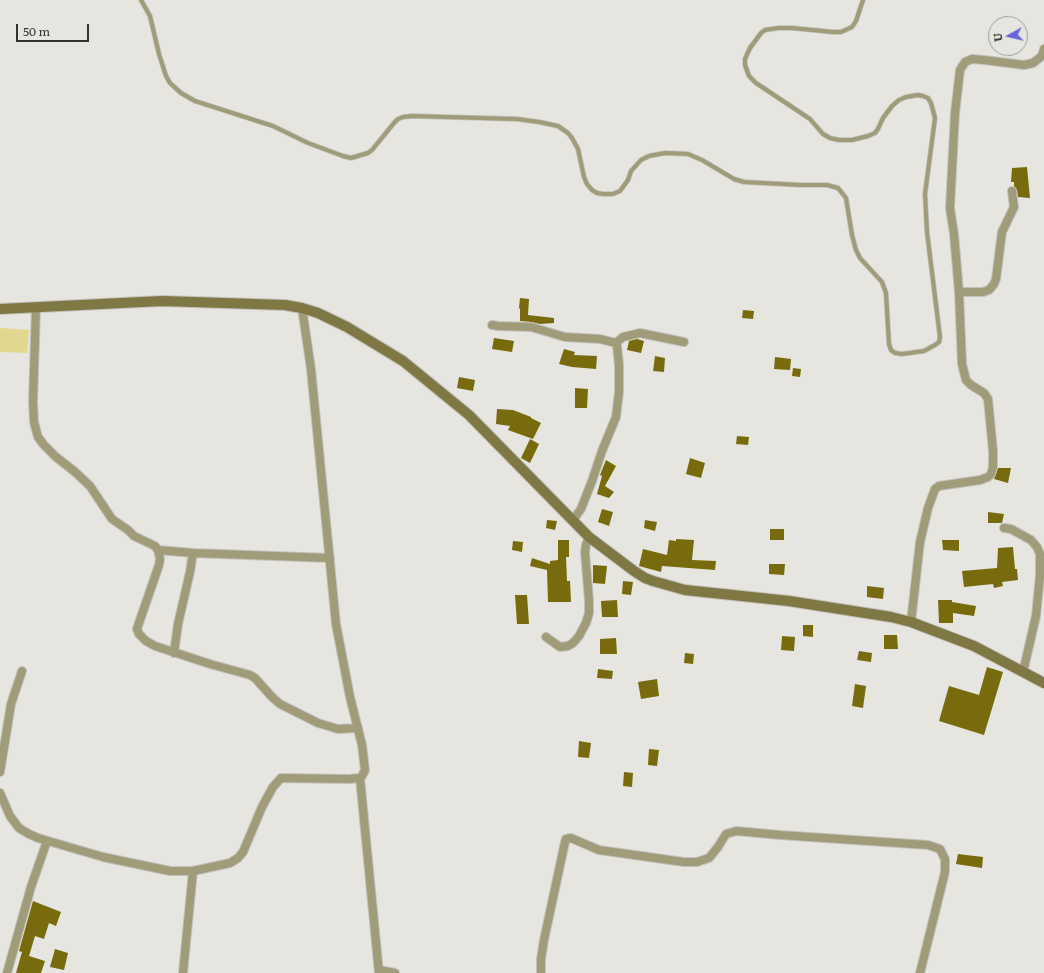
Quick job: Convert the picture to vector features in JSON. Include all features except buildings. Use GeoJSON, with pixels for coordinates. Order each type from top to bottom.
{"type":"FeatureCollection","features":[{"type":"Feature","properties":{"kind":"main road"},"geometry":{"type":"LineString","coordinates":[[0,309],[36,308],[74,304],[162,301],[286,305],[318,313],[347,327],[403,362],[469,415],[589,537],[634,571],[653,582],[685,590],[789,601],[857,611],[911,622],[974,646],[1044,683]]}},
{"type":"Feature","properties":{"kind":"street"},"geometry":{"type":"LineString","coordinates":[[911,622],[923,530],[928,508],[935,489],[939,486],[980,480],[988,477],[991,474],[993,467],[988,399],[966,380],[963,373],[959,292],[954,234],[950,208],[955,113],[962,66],[965,62],[972,59],[1024,65],[1038,60],[1044,50]]}},
{"type":"Feature","properties":{"kind":"street"},"geometry":{"type":"LineString","coordinates":[[959,292],[983,292],[988,290],[994,284],[996,279],[1002,232],[1014,207],[1012,191]]}},
{"type":"Feature","properties":{"kind":"street"},"geometry":{"type":"LineString","coordinates":[[36,308],[33,401],[34,422],[38,437],[56,458],[74,471],[90,486],[112,519],[134,536],[155,546],[158,550],[160,559],[159,565],[137,631],[146,641],[155,646],[250,675],[255,678],[280,704],[318,723],[338,728],[358,728]]}},
{"type":"Feature","properties":{"kind":"street"},"geometry":{"type":"LineString","coordinates":[[302,308],[311,369],[336,624],[350,697],[365,762],[365,770],[360,778],[379,971],[395,973]]}},
{"type":"Feature","properties":{"kind":"street"},"geometry":{"type":"LineString","coordinates":[[492,324],[498,326],[531,327],[564,337],[600,339],[616,343]]}},
{"type":"Feature","properties":{"kind":"street"},"geometry":{"type":"LineString","coordinates":[[616,343],[623,337],[640,333],[684,342]]}},
{"type":"Feature","properties":{"kind":"street"},"geometry":{"type":"LineString","coordinates":[[573,520],[581,510],[616,417],[619,392],[619,354],[616,343]]}},
{"type":"Feature","properties":{"kind":"street"},"geometry":{"type":"LineString","coordinates":[[1004,528],[1011,529],[1031,540],[1038,547],[1040,554],[1040,575],[1036,616],[1023,672]]}},
{"type":"Feature","properties":{"kind":"street"},"geometry":{"type":"LineString","coordinates":[[546,637],[560,647],[568,646],[579,636],[586,623],[589,600],[585,549],[589,537]]}},
{"type":"Feature","properties":{"kind":"street"},"geometry":{"type":"LineString","coordinates":[[158,550],[193,553],[330,558]]}},
{"type":"Feature","properties":{"kind":"street"},"geometry":{"type":"LineString","coordinates":[[174,653],[178,624],[193,553]]}},
{"type":"Feature","properties":{"kind":"street"},"geometry":{"type":"LineString","coordinates":[[0,772],[12,704],[22,670]]}},
{"type":"Feature","properties":{"kind":"street"},"geometry":{"type":"LineString","coordinates":[[0,793],[10,816],[19,828],[29,834],[47,841],[102,857],[170,871],[193,871],[230,863],[238,858],[243,852],[262,807],[273,787],[281,778],[349,780],[360,778]]}},
{"type":"Feature","properties":{"kind":"street"},"geometry":{"type":"LineString","coordinates":[[541,973],[541,958],[544,940],[564,842],[566,839],[571,838],[599,850],[684,862],[698,862],[709,858],[726,834],[736,831],[928,845],[940,849],[944,859],[945,872],[920,973]]}},
{"type":"Feature","properties":{"kind":"street"},"geometry":{"type":"LineString","coordinates":[[7,973],[47,841]]}},
{"type":"Feature","properties":{"kind":"street"},"geometry":{"type":"LineString","coordinates":[[182,973],[193,871]]}},
{"type":"Feature","properties":{"kind":"lane"},"geometry":{"type":"LineString","coordinates":[[141,0],[150,16],[160,60],[166,76],[170,83],[181,93],[195,101],[273,126],[308,143],[342,156],[351,158],[368,154],[394,123],[402,117],[517,119],[558,126],[568,133],[576,143],[587,184],[597,193],[613,194],[620,191],[628,180],[631,171],[641,160],[649,156],[665,153],[688,154],[702,160],[734,179],[744,182],[827,185],[838,188],[846,198],[856,250],[860,258],[882,282],[886,293],[889,344],[891,350],[895,353],[902,354],[924,351],[939,342],[940,337],[927,232],[924,194],[935,118],[928,98],[918,95],[899,100],[892,106],[883,118],[875,133],[852,140],[839,140],[830,138],[823,134],[810,119],[756,83],[750,76],[745,65],[750,48],[765,30],[792,28],[841,32],[852,27],[856,21],[863,0]]}},
{"type":"Feature","properties":{"kind":"shaded area"},"geometry":{"type":"Polygon","coordinates":[[[0,328],[29,330],[27,353],[0,352],[0,328]]]}}]}
